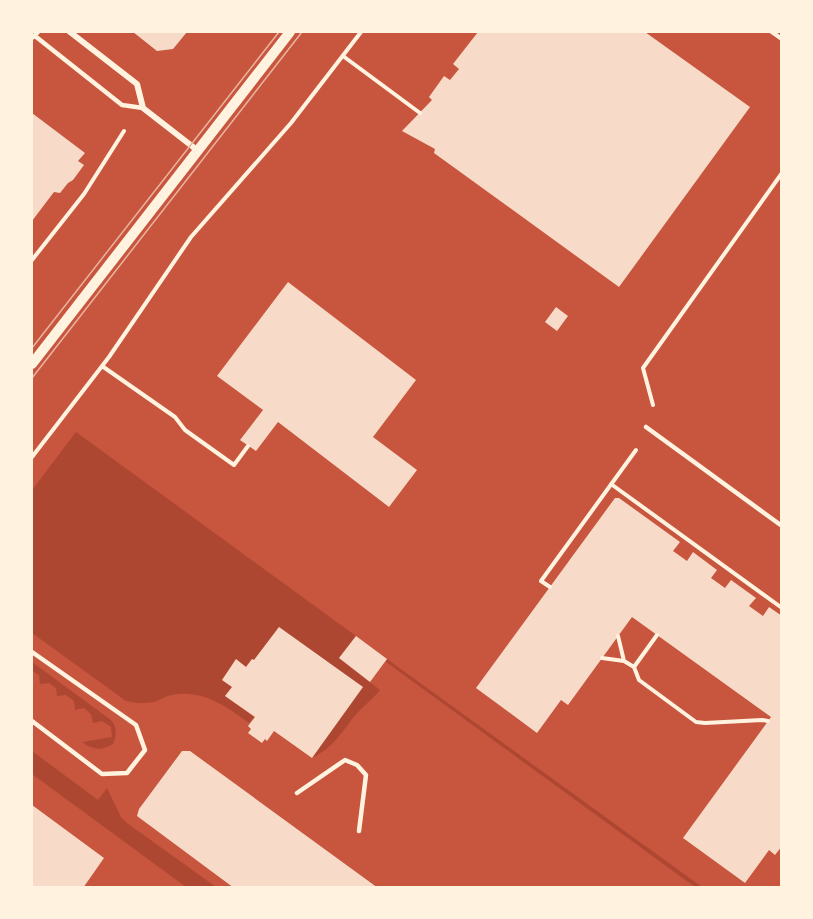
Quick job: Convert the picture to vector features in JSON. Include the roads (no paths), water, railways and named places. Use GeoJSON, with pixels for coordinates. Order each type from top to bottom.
{"type":"FeatureCollection","features":[{"type":"Feature","properties":{"kind":"street"},"geometry":{"type":"LineString","coordinates":[[70,32],[136,84],[143,108],[197,150]]}},
{"type":"Feature","properties":{"kind":"street"},"geometry":{"type":"LineString","coordinates":[[32,364],[291,32]]}},
{"type":"Feature","properties":{"kind":"lane"},"geometry":{"type":"LineString","coordinates":[[772,32],[782,39]]}},
{"type":"Feature","properties":{"kind":"lane"},"geometry":{"type":"LineString","coordinates":[[35,35],[122,105],[143,108]]}},
{"type":"Feature","properties":{"kind":"lane"},"geometry":{"type":"LineString","coordinates":[[646,427],[782,526]]}},
{"type":"Feature","properties":{"kind":"lane"},"geometry":{"type":"LineString","coordinates":[[32,652],[136,725],[144,750],[127,773],[102,774],[32,721]]}},
{"type":"Feature","properties":{"kind":"lane"},"geometry":{"type":"LineString","coordinates":[[297,793],[345,760],[357,765],[366,776],[359,831]]}},
{"type":"Feature","properties":{"kind":"tram line"},"geometry":{"type":"LineString","coordinates":[[32,348],[279,32]]}},
{"type":"Feature","properties":{"kind":"tram line"},"geometry":{"type":"LineString","coordinates":[[32,378],[302,32]]}}]}
